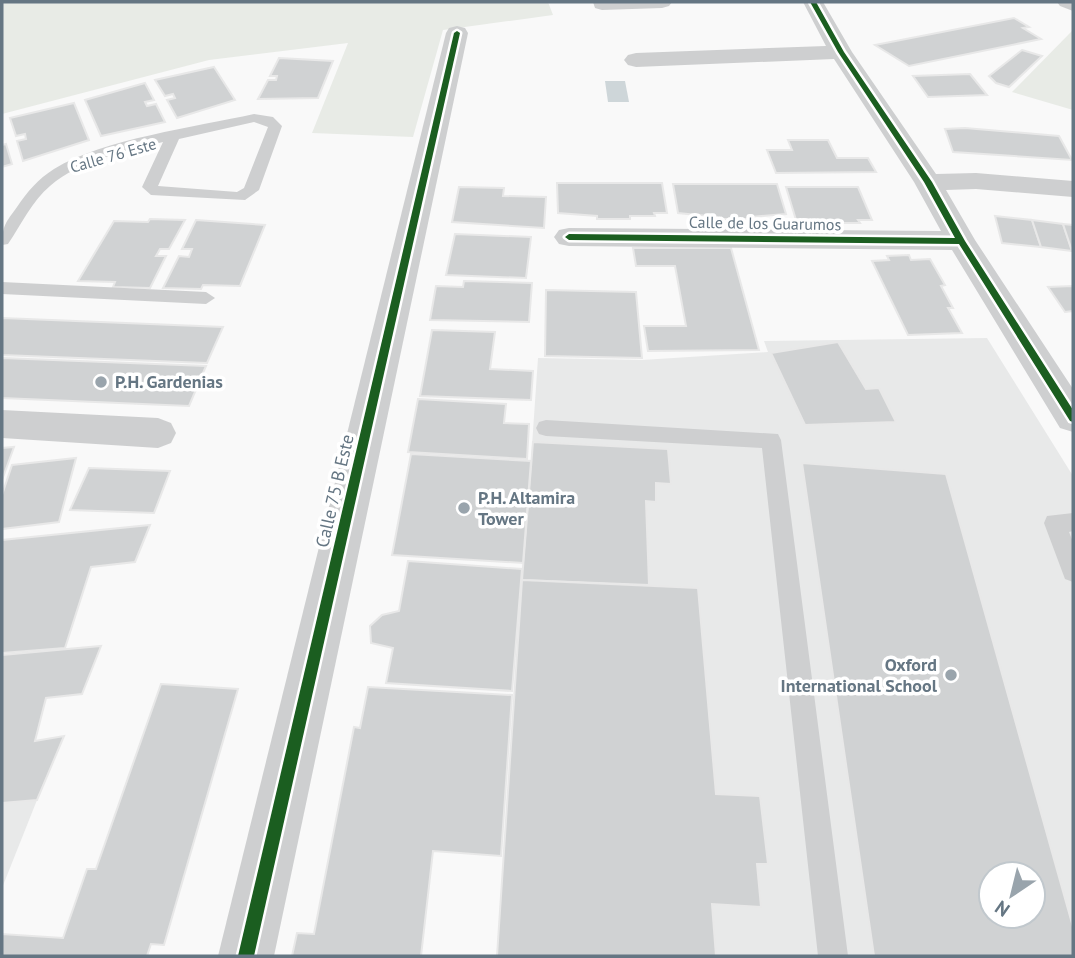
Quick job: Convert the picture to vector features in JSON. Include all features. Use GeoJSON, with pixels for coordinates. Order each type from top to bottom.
{"type":"FeatureCollection","features":[{"type":"Feature","properties":{"kind":"street"},"geometry":{"type":"LineString","coordinates":[[602,4],[662,2]]}},
{"type":"Feature","properties":{"kind":"street"},"geometry":{"type":"LineString","coordinates":[[813,2],[841,52],[928,182],[961,241],[1069,406]]}},
{"type":"Feature","properties":{"kind":"street"},"geometry":{"type":"LineString","coordinates":[[1067,2],[1073,5]]}},
{"type":"Feature","properties":{"kind":"street","name":"Calle 75 B Este"},"geometry":{"type":"LineString","coordinates":[[246,956],[457,33]]}},
{"type":"Feature","properties":{"kind":"street"},"geometry":{"type":"LineString","coordinates":[[636,60],[841,52]]}},
{"type":"Feature","properties":{"kind":"street"},"geometry":{"type":"LineString","coordinates":[[928,182],[976,181],[1073,189]]}},
{"type":"Feature","properties":{"kind":"street","name":"Calle de los Guarumos"},"geometry":{"type":"LineString","coordinates":[[569,237],[961,241]]}},
{"type":"Feature","properties":{"kind":"street"},"geometry":{"type":"LineString","coordinates":[[2,424],[159,433]]}},
{"type":"Feature","properties":{"kind":"lane","name":"Calle 76 Este"},"geometry":{"type":"LineString","coordinates":[[2,240],[44,183],[68,165],[173,137],[254,118],[268,120],[275,126],[251,190],[240,197],[156,192],[150,187],[173,137]]}},
{"type":"Feature","properties":{"kind":"lane"},"geometry":{"type":"LineString","coordinates":[[2,288],[206,298]]}},
{"type":"Feature","properties":{"kind":"lane"},"geometry":{"type":"LineString","coordinates":[[546,428],[771,440],[833,956]]}},
{"type":"Feature","properties":{"kind":"lane"},"geometry":{"type":"LineString","coordinates":[[1073,522],[1055,523],[1073,572]]}},
{"type":"Feature","properties":{"kind":"shaded area"},"geometry":{"type":"Polygon","coordinates":[[[2,2],[548,2],[553,15],[443,30],[413,137],[312,133],[348,43],[209,60],[2,114],[2,2]]]}},
{"type":"Feature","properties":{"kind":"shaded area"},"geometry":{"type":"Polygon","coordinates":[[[1073,30],[1073,110],[1012,92],[1069,34],[1073,30]]]}},
{"type":"Feature","properties":{"kind":"shaded area"},"geometry":{"type":"Polygon","coordinates":[[[605,81],[625,81],[629,102],[608,102],[605,81]]]}},
{"type":"Feature","properties":{"kind":"shaded area"},"geometry":{"type":"Polygon","coordinates":[[[987,338],[1073,476],[1073,956],[497,956],[538,358],[642,360],[768,352],[764,341],[987,338]]]}},
{"type":"Feature","properties":{"kind":"shaded area"},"geometry":{"type":"Polygon","coordinates":[[[37,800],[2,888],[2,803],[37,800]]]}},
{"type":"Feature","properties":{"kind":"building"},"geometry":{"type":"Polygon","coordinates":[[[1014,18],[1029,27],[1023,28],[1041,39],[909,66],[875,45],[1014,18]]]}},
{"type":"Feature","properties":{"kind":"building"},"geometry":{"type":"Polygon","coordinates":[[[1022,50],[1042,56],[1009,87],[996,83],[989,76],[1022,50]]]}},
{"type":"Feature","properties":{"kind":"building"},"geometry":{"type":"Polygon","coordinates":[[[279,58],[333,61],[318,98],[258,99],[268,80],[276,80],[277,76],[270,76],[279,58]]]}},
{"type":"Feature","properties":{"kind":"building"},"geometry":{"type":"Polygon","coordinates":[[[214,67],[235,100],[177,118],[167,100],[175,98],[173,94],[165,96],[155,80],[214,67]]]}},
{"type":"Feature","properties":{"kind":"building"},"geometry":{"type":"Polygon","coordinates":[[[970,74],[987,95],[928,97],[913,76],[970,74]]]}},
{"type":"Feature","properties":{"kind":"building"},"geometry":{"type":"Polygon","coordinates":[[[145,83],[154,100],[145,102],[147,106],[156,104],[165,122],[101,136],[85,100],[145,83]]]}},
{"type":"Feature","properties":{"kind":"building"},"geometry":{"type":"Polygon","coordinates":[[[74,103],[89,140],[23,161],[17,141],[26,139],[25,134],[16,136],[10,118],[74,103]]]}},
{"type":"Feature","properties":{"kind":"building"},"geometry":{"type":"Polygon","coordinates":[[[965,128],[1059,136],[1072,160],[953,152],[945,129],[965,128]]]}},
{"type":"Feature","properties":{"kind":"building"},"geometry":{"type":"Polygon","coordinates":[[[788,140],[828,140],[837,158],[868,158],[876,172],[776,173],[767,150],[792,150],[788,140]]]}},
{"type":"Feature","properties":{"kind":"building"},"geometry":{"type":"Polygon","coordinates":[[[6,144],[12,164],[2,167],[2,145],[6,144]]]}},
{"type":"Feature","properties":{"kind":"building"},"geometry":{"type":"Polygon","coordinates":[[[557,183],[662,183],[667,213],[630,216],[630,219],[597,219],[597,216],[558,213],[557,183]]]}},
{"type":"Feature","properties":{"kind":"building"},"geometry":{"type":"Polygon","coordinates":[[[673,184],[777,184],[786,214],[750,217],[751,219],[718,219],[678,213],[673,184]]]}},
{"type":"Feature","properties":{"kind":"building"},"geometry":{"type":"Polygon","coordinates":[[[459,187],[504,188],[503,196],[546,197],[544,228],[452,222],[459,187]]]}},
{"type":"Feature","properties":{"kind":"building"},"geometry":{"type":"Polygon","coordinates":[[[786,187],[858,187],[872,220],[858,220],[860,223],[812,223],[810,220],[796,220],[786,187]]]}},
{"type":"Feature","properties":{"kind":"building"},"geometry":{"type":"Polygon","coordinates":[[[995,216],[1032,220],[1041,247],[1002,243],[995,216]]]}},
{"type":"Feature","properties":{"kind":"building"},"geometry":{"type":"Polygon","coordinates":[[[150,219],[185,220],[169,249],[160,249],[156,256],[166,256],[150,288],[113,287],[115,282],[78,281],[114,221],[148,222],[150,219]]]}},
{"type":"Feature","properties":{"kind":"building"},"geometry":{"type":"Polygon","coordinates":[[[196,220],[265,225],[240,286],[163,288],[179,256],[189,257],[192,249],[182,249],[196,220]]]}},
{"type":"Feature","properties":{"kind":"building"},"geometry":{"type":"Polygon","coordinates":[[[1032,220],[1063,224],[1072,251],[1041,247],[1032,220]]]}},
{"type":"Feature","properties":{"kind":"building"},"geometry":{"type":"Polygon","coordinates":[[[1063,224],[1073,225],[1073,251],[1072,251],[1063,224]]]}},
{"type":"Feature","properties":{"kind":"building"},"geometry":{"type":"Polygon","coordinates":[[[455,234],[531,237],[526,278],[446,275],[455,234]]]}},
{"type":"Feature","properties":{"kind":"building"},"geometry":{"type":"Polygon","coordinates":[[[633,248],[731,248],[759,350],[648,351],[644,326],[686,326],[675,266],[636,266],[633,248]]]}},
{"type":"Feature","properties":{"kind":"building"},"geometry":{"type":"Polygon","coordinates":[[[909,255],[911,260],[930,259],[945,285],[941,286],[953,308],[948,308],[962,333],[908,335],[872,261],[889,260],[887,256],[909,255]]]}},
{"type":"Feature","properties":{"kind":"building"},"geometry":{"type":"Polygon","coordinates":[[[464,281],[532,283],[529,322],[430,320],[436,286],[463,287],[464,281]]]}},
{"type":"Feature","properties":{"kind":"building"},"geometry":{"type":"Polygon","coordinates":[[[1073,286],[1073,311],[1065,312],[1048,287],[1073,286]]]}},
{"type":"Feature","properties":{"kind":"building"},"geometry":{"type":"Polygon","coordinates":[[[546,290],[636,292],[642,358],[545,356],[546,290]]]}},
{"type":"Feature","properties":{"kind":"building"},"geometry":{"type":"Polygon","coordinates":[[[2,318],[223,327],[207,363],[2,355],[2,318]]]}},
{"type":"Feature","properties":{"kind":"building"},"geometry":{"type":"Polygon","coordinates":[[[432,330],[495,332],[490,369],[533,371],[531,400],[420,396],[432,330]]]}},
{"type":"Feature","properties":{"kind":"building"},"geometry":{"type":"Polygon","coordinates":[[[838,342],[866,389],[879,388],[896,422],[805,425],[771,353],[838,342]]]}},
{"type":"Feature","properties":{"kind":"building","name":"P.H. Gardenias"},"geometry":{"type":"Polygon","coordinates":[[[2,358],[206,366],[189,406],[2,398],[2,358]]]}},
{"type":"Feature","properties":{"kind":"building"},"geometry":{"type":"Polygon","coordinates":[[[418,399],[506,404],[504,423],[529,424],[527,459],[408,452],[418,399]]]}},
{"type":"Feature","properties":{"kind":"building"},"geometry":{"type":"Polygon","coordinates":[[[533,442],[668,449],[671,484],[656,483],[656,502],[646,501],[649,585],[522,580],[533,442]]]}},
{"type":"Feature","properties":{"kind":"building"},"geometry":{"type":"Polygon","coordinates":[[[14,447],[2,480],[2,448],[14,447]]]}},
{"type":"Feature","properties":{"kind":"building","name":"P.H. Altamira Tower"},"geometry":{"type":"Polygon","coordinates":[[[411,454],[531,461],[523,563],[392,555],[411,454]]]}},
{"type":"Feature","properties":{"kind":"building"},"geometry":{"type":"Polygon","coordinates":[[[76,458],[59,522],[2,529],[2,495],[12,465],[76,458]]]}},
{"type":"Feature","properties":{"kind":"building"},"geometry":{"type":"Polygon","coordinates":[[[802,463],[946,474],[1073,927],[1073,956],[874,956],[802,463]]]}},
{"type":"Feature","properties":{"kind":"building"},"geometry":{"type":"Polygon","coordinates":[[[89,468],[170,471],[154,513],[70,510],[89,468]]]}},
{"type":"Feature","properties":{"kind":"building"},"geometry":{"type":"Polygon","coordinates":[[[150,525],[135,562],[91,567],[65,648],[2,653],[2,540],[150,525]]]}},
{"type":"Feature","properties":{"kind":"building"},"geometry":{"type":"Polygon","coordinates":[[[408,561],[522,569],[512,691],[386,683],[393,648],[371,643],[370,626],[382,615],[399,611],[408,561]]]}},
{"type":"Feature","properties":{"kind":"building"},"geometry":{"type":"Polygon","coordinates":[[[522,580],[698,588],[716,794],[760,796],[768,864],[757,864],[761,907],[712,904],[716,956],[497,956],[522,580]]]}},
{"type":"Feature","properties":{"kind":"building"},"geometry":{"type":"Polygon","coordinates":[[[101,646],[82,694],[46,698],[35,741],[64,736],[37,800],[2,803],[2,655],[101,646]]]}},
{"type":"Feature","properties":{"kind":"building"},"geometry":{"type":"Polygon","coordinates":[[[161,684],[238,689],[164,945],[151,944],[147,956],[2,956],[2,934],[63,938],[87,869],[96,869],[161,684]]]}},
{"type":"Feature","properties":{"kind":"building"},"geometry":{"type":"Polygon","coordinates":[[[368,687],[512,695],[501,856],[433,851],[421,956],[292,956],[297,933],[314,934],[354,727],[360,728],[368,687]]]}},
{"type":"Feature","properties":{"kind":"cycle path"},"geometry":{"type":"LineString","coordinates":[[813,2],[841,52],[928,182],[961,241],[1073,418]]}},
{"type":"Feature","properties":{"kind":"cycle path"},"geometry":{"type":"LineString","coordinates":[[246,956],[457,33]]}},
{"type":"Feature","properties":{"kind":"cycle path"},"geometry":{"type":"LineString","coordinates":[[569,237],[961,241]]}},
{"type":"Feature","properties":{"kind":"place","name":"P.H. Gardenias"},"geometry":{"type":"Point","coordinates":[101,382]}},
{"type":"Feature","properties":{"kind":"place","name":"P.H. Altamira Tower"},"geometry":{"type":"Point","coordinates":[464,508]}},
{"type":"Feature","properties":{"kind":"place","name":"Oxford International School"},"geometry":{"type":"Point","coordinates":[951,675]}}]}
